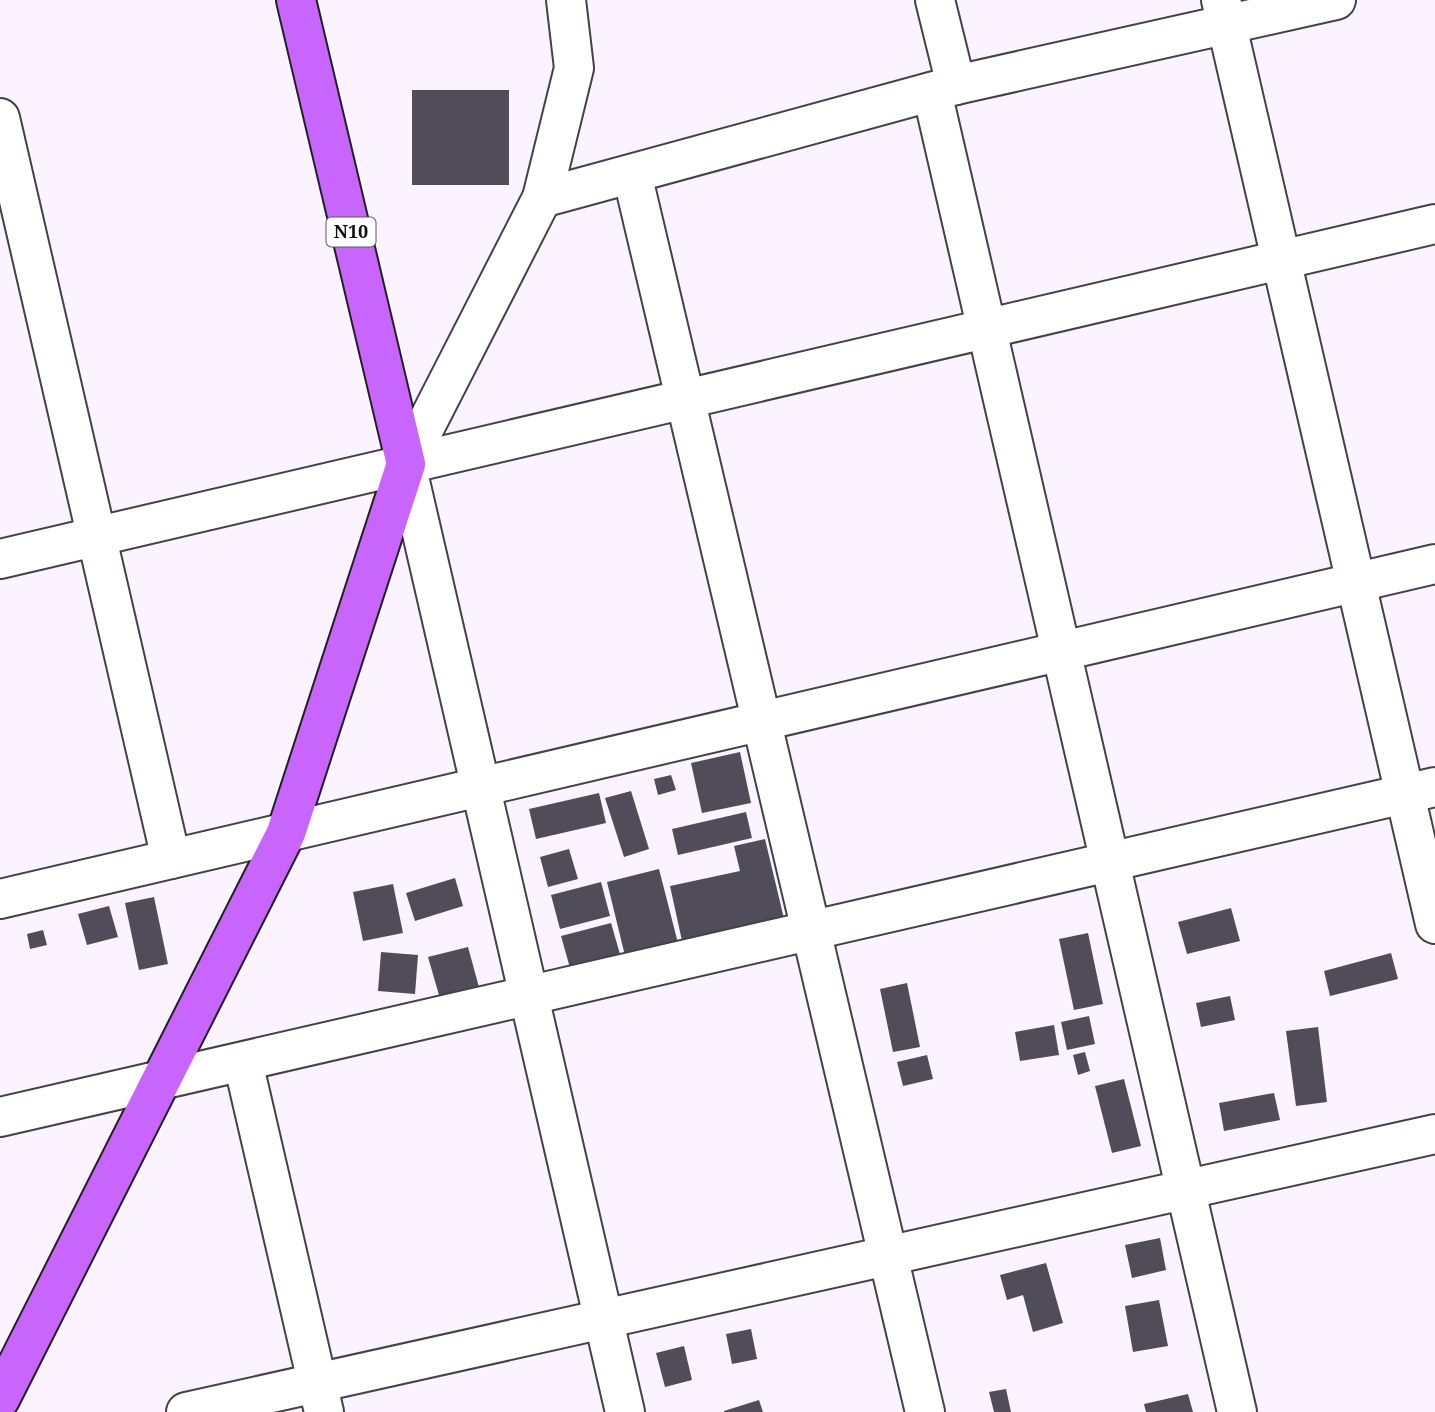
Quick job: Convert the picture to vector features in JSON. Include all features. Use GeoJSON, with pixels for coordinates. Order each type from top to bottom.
{"type":"FeatureCollection","features":[{"type":"Feature","properties":{"kind":"main road","name":"N10"},"geometry":{"type":"LineString","coordinates":[[296,0],[405,464]]}},
{"type":"Feature","properties":{"kind":"main road"},"geometry":{"type":"LineString","coordinates":[[0,1399],[286,833],[405,464]]}},
{"type":"Feature","properties":{"kind":"street"},"geometry":{"type":"LineString","coordinates":[[566,0],[574,68],[542,198],[405,464],[625,1412]]}},
{"type":"Feature","properties":{"kind":"street"},"geometry":{"type":"LineString","coordinates":[[935,0],[944,88],[987,328],[1237,1412]]}},
{"type":"Feature","properties":{"kind":"street"},"geometry":{"type":"LineString","coordinates":[[542,198],[1224,12],[1336,0]]}},
{"type":"Feature","properties":{"kind":"street"},"geometry":{"type":"LineString","coordinates":[[1224,12],[1356,583],[1420,791],[1435,923]]}},
{"type":"Feature","properties":{"kind":"street"},"geometry":{"type":"LineString","coordinates":[[0,118],[171,859]]}},
{"type":"Feature","properties":{"kind":"street"},"geometry":{"type":"LineString","coordinates":[[632,174],[925,1412]]}},
{"type":"Feature","properties":{"kind":"street"},"geometry":{"type":"LineString","coordinates":[[0,559],[1435,224]]}},
{"type":"Feature","properties":{"kind":"street"},"geometry":{"type":"LineString","coordinates":[[0,899],[1435,564]]}},
{"type":"Feature","properties":{"kind":"street"},"geometry":{"type":"LineString","coordinates":[[0,1117],[1420,791]]}},
{"type":"Feature","properties":{"kind":"street"},"geometry":{"type":"LineString","coordinates":[[243,1062],[320,1397]]}},
{"type":"Feature","properties":{"kind":"street"},"geometry":{"type":"LineString","coordinates":[[186,1412],[320,1397],[604,1319],[1435,1134]]}},
{"type":"Feature","properties":{"kind":"building"},"geometry":{"type":"Polygon","coordinates":[[[412,90],[509,90],[509,185],[412,185],[412,90]]]}},
{"type":"Feature","properties":{"kind":"building"},"geometry":{"type":"Polygon","coordinates":[[[740,752],[751,803],[702,813],[691,763],[740,752]]]}},
{"type":"Feature","properties":{"kind":"building"},"geometry":{"type":"Polygon","coordinates":[[[671,775],[676,790],[658,795],[654,779],[671,775]]]}},
{"type":"Feature","properties":{"kind":"building"},"geometry":{"type":"Polygon","coordinates":[[[631,791],[649,849],[624,857],[605,798],[631,791]]]}},
{"type":"Feature","properties":{"kind":"building"},"geometry":{"type":"Polygon","coordinates":[[[599,793],[606,823],[536,839],[529,809],[599,793]]]}},
{"type":"Feature","properties":{"kind":"building"},"geometry":{"type":"Polygon","coordinates":[[[746,812],[752,838],[678,855],[672,829],[746,812]]]}},
{"type":"Feature","properties":{"kind":"building"},"geometry":{"type":"Polygon","coordinates":[[[765,839],[786,927],[684,950],[670,886],[740,871],[734,846],[765,839]]]}},
{"type":"Feature","properties":{"kind":"building"},"geometry":{"type":"Polygon","coordinates":[[[569,849],[578,879],[548,887],[540,857],[569,849]]]}},
{"type":"Feature","properties":{"kind":"building"},"geometry":{"type":"Polygon","coordinates":[[[659,869],[680,951],[627,964],[607,882],[659,869]]]}},
{"type":"Feature","properties":{"kind":"building"},"geometry":{"type":"Polygon","coordinates":[[[455,878],[463,906],[415,921],[406,893],[455,878]]]}},
{"type":"Feature","properties":{"kind":"building"},"geometry":{"type":"Polygon","coordinates":[[[601,882],[610,916],[560,929],[551,895],[601,882]]]}},
{"type":"Feature","properties":{"kind":"building"},"geometry":{"type":"Polygon","coordinates":[[[393,884],[403,933],[363,941],[353,892],[393,884]]]}},
{"type":"Feature","properties":{"kind":"building"},"geometry":{"type":"Polygon","coordinates":[[[154,897],[168,964],[139,970],[125,903],[154,897]]]}},
{"type":"Feature","properties":{"kind":"building"},"geometry":{"type":"Polygon","coordinates":[[[109,906],[118,937],[87,945],[78,914],[109,906]]]}},
{"type":"Feature","properties":{"kind":"building"},"geometry":{"type":"Polygon","coordinates":[[[1231,908],[1240,941],[1187,954],[1178,922],[1231,908]]]}},
{"type":"Feature","properties":{"kind":"building"},"geometry":{"type":"Polygon","coordinates":[[[611,923],[622,961],[572,975],[561,936],[611,923]]]}},
{"type":"Feature","properties":{"kind":"building"},"geometry":{"type":"Polygon","coordinates":[[[43,930],[47,945],[30,949],[27,934],[43,930]]]}},
{"type":"Feature","properties":{"kind":"building"},"geometry":{"type":"Polygon","coordinates":[[[1088,933],[1103,1004],[1074,1010],[1059,939],[1088,933]]]}},
{"type":"Feature","properties":{"kind":"building"},"geometry":{"type":"Polygon","coordinates":[[[468,947],[482,998],[443,1009],[428,957],[468,947]]]}},
{"type":"Feature","properties":{"kind":"building"},"geometry":{"type":"Polygon","coordinates":[[[381,952],[418,955],[415,994],[378,991],[381,952]]]}},
{"type":"Feature","properties":{"kind":"building"},"geometry":{"type":"Polygon","coordinates":[[[1391,953],[1398,979],[1330,996],[1324,971],[1391,953]]]}},
{"type":"Feature","properties":{"kind":"building"},"geometry":{"type":"Polygon","coordinates":[[[907,983],[920,1047],[893,1052],[880,989],[907,983]]]}},
{"type":"Feature","properties":{"kind":"building"},"geometry":{"type":"Polygon","coordinates":[[[1230,996],[1235,1020],[1201,1027],[1196,1003],[1230,996]]]}},
{"type":"Feature","properties":{"kind":"building"},"geometry":{"type":"Polygon","coordinates":[[[1089,1016],[1095,1044],[1067,1050],[1061,1022],[1089,1016]]]}},
{"type":"Feature","properties":{"kind":"building"},"geometry":{"type":"Polygon","coordinates":[[[1054,1025],[1059,1055],[1020,1061],[1015,1032],[1054,1025]]]}},
{"type":"Feature","properties":{"kind":"building"},"geometry":{"type":"Polygon","coordinates":[[[1318,1027],[1327,1102],[1296,1106],[1286,1031],[1318,1027]]]}},
{"type":"Feature","properties":{"kind":"building"},"geometry":{"type":"Polygon","coordinates":[[[1085,1052],[1090,1071],[1078,1075],[1073,1055],[1085,1052]]]}},
{"type":"Feature","properties":{"kind":"building"},"geometry":{"type":"Polygon","coordinates":[[[927,1055],[933,1079],[903,1086],[897,1062],[927,1055]]]}},
{"type":"Feature","properties":{"kind":"building"},"geometry":{"type":"Polygon","coordinates":[[[1124,1079],[1141,1146],[1112,1153],[1095,1086],[1124,1079]]]}},
{"type":"Feature","properties":{"kind":"building"},"geometry":{"type":"Polygon","coordinates":[[[1274,1093],[1280,1120],[1224,1131],[1219,1103],[1274,1093]]]}},
{"type":"Feature","properties":{"kind":"building"},"geometry":{"type":"Polygon","coordinates":[[[1160,1238],[1166,1270],[1132,1278],[1125,1245],[1160,1238]]]}},
{"type":"Feature","properties":{"kind":"building"},"geometry":{"type":"Polygon","coordinates":[[[1046,1263],[1063,1323],[1033,1332],[1023,1295],[1007,1300],[1000,1275],[1046,1263]]]}},
{"type":"Feature","properties":{"kind":"building"},"geometry":{"type":"Polygon","coordinates":[[[1159,1300],[1168,1346],[1133,1352],[1125,1306],[1159,1300]]]}},
{"type":"Feature","properties":{"kind":"building"},"geometry":{"type":"Polygon","coordinates":[[[751,1329],[757,1359],[732,1364],[726,1334],[751,1329]]]}},
{"type":"Feature","properties":{"kind":"building"},"geometry":{"type":"Polygon","coordinates":[[[684,1346],[692,1380],[665,1387],[656,1353],[684,1346]]]}},
{"type":"Feature","properties":{"kind":"building"},"geometry":{"type":"Polygon","coordinates":[[[1006,1389],[1011,1412],[994,1412],[989,1392],[1006,1389]]]}},
{"type":"Feature","properties":{"kind":"building"},"geometry":{"type":"Polygon","coordinates":[[[1188,1394],[1193,1412],[1146,1412],[1144,1404],[1188,1394]]]}},
{"type":"Feature","properties":{"kind":"building"},"geometry":{"type":"Polygon","coordinates":[[[759,1400],[763,1412],[724,1412],[724,1411],[759,1400]]]}}]}
